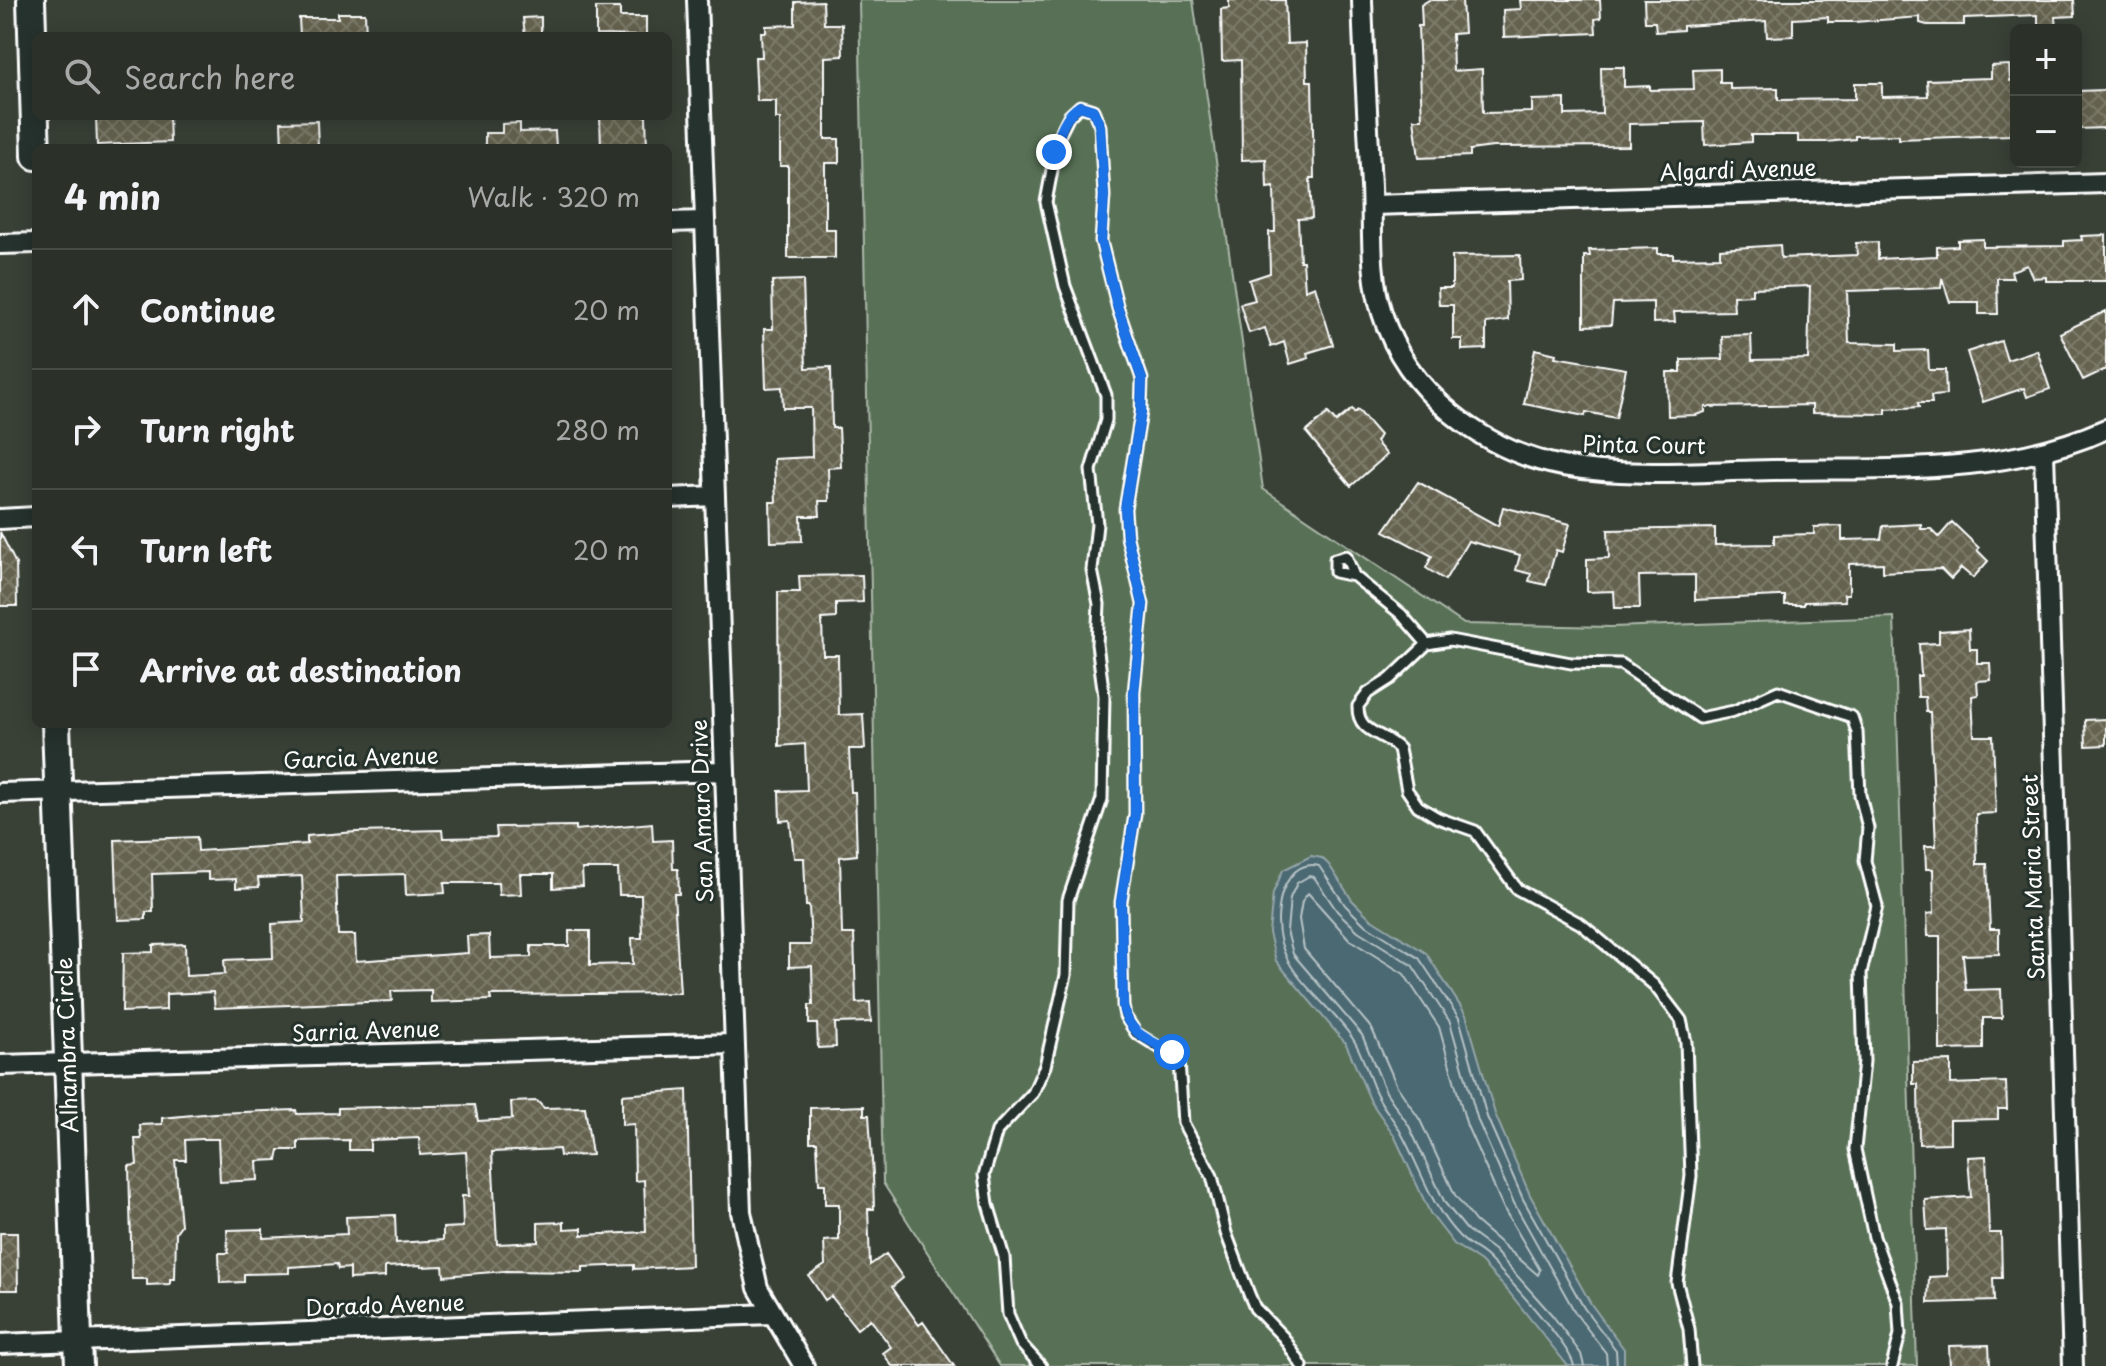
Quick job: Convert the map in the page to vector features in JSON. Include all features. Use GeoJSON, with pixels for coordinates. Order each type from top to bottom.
{"type":"FeatureCollection","features":[{"type":"Feature","properties":{"kind":"street"},"geometry":{"type":"LineString","coordinates":[[31,0],[32,32]]}},
{"type":"Feature","properties":{"kind":"street","name":"San Amaro Drive"},"geometry":{"type":"LineString","coordinates":[[697,0],[743,1228],[752,1273],[771,1314],[804,1366]]}},
{"type":"Feature","properties":{"kind":"street","name":"Pinta Court"},"geometry":{"type":"LineString","coordinates":[[1362,0],[1376,293],[1383,317],[1407,361],[1449,412],[1484,436],[1522,454],[1563,466],[1639,472],[1921,466],[1971,463],[2044,452]]}},
{"type":"Feature","properties":{"kind":"street"},"geometry":{"type":"LineString","coordinates":[[35,120],[36,144]]}},
{"type":"Feature","properties":{"kind":"street","name":"Algardi Avenue"},"geometry":{"type":"LineString","coordinates":[[1372,205],[2106,183]]}},
{"type":"Feature","properties":{"kind":"street"},"geometry":{"type":"LineString","coordinates":[[672,222],[704,221]]}},
{"type":"Feature","properties":{"kind":"street"},"geometry":{"type":"LineString","coordinates":[[0,244],[32,243]]}},
{"type":"Feature","properties":{"kind":"street"},"geometry":{"type":"LineString","coordinates":[[2044,452],[2106,429]]}},
{"type":"Feature","properties":{"kind":"street","name":"Santa Maria Street"},"geometry":{"type":"LineString","coordinates":[[2044,452],[2073,1366]]}},
{"type":"Feature","properties":{"kind":"street"},"geometry":{"type":"LineString","coordinates":[[672,498],[715,496]]}},
{"type":"Feature","properties":{"kind":"street"},"geometry":{"type":"LineString","coordinates":[[0,519],[32,517]]}},
{"type":"Feature","properties":{"kind":"street","name":"Alhambra Circle"},"geometry":{"type":"LineString","coordinates":[[56,728],[78,1353]]}},
{"type":"Feature","properties":{"kind":"street","name":"Garcia Avenue"},"geometry":{"type":"LineString","coordinates":[[0,793],[724,771]]}},
{"type":"Feature","properties":{"kind":"street","name":"Sarria Avenue"},"geometry":{"type":"LineString","coordinates":[[0,1065],[734,1044]]}},
{"type":"Feature","properties":{"kind":"street","name":"Dorado Avenue"},"geometry":{"type":"LineString","coordinates":[[0,1344],[78,1353],[771,1314]]}},
{"type":"Feature","properties":{"kind":"lane"},"geometry":{"type":"LineString","coordinates":[[1041,1366],[1021,1344],[1008,1314],[1004,1257],[988,1204],[984,1175],[997,1131],[1033,1093],[1045,1066],[1066,975],[1068,900],[1102,799],[1104,696],[1097,644],[1099,604],[1092,570],[1097,524],[1091,470],[1106,420],[1106,395],[1065,286],[1046,202],[1058,138],[1069,116],[1080,106],[1093,110],[1100,126],[1104,196],[1101,241],[1118,309],[1142,379],[1141,412],[1125,509],[1127,537],[1143,604],[1134,692],[1135,814],[1121,902],[1125,1016],[1136,1033],[1179,1060],[1183,1123],[1212,1176],[1226,1233],[1249,1294],[1255,1308],[1284,1338],[1302,1366]]}},
{"type":"Feature","properties":{"kind":"lane"},"geometry":{"type":"LineString","coordinates":[[1354,576],[1401,614],[1427,644]]}},
{"type":"Feature","properties":{"kind":"lane"},"geometry":{"type":"LineString","coordinates":[[1692,1366],[1689,1329],[1677,1283],[1691,1176],[1686,1042],[1681,1020],[1654,985],[1581,924],[1517,889],[1475,831],[1427,813],[1412,799],[1399,749],[1360,721],[1358,706],[1368,693],[1390,679],[1427,644],[1450,640],[1571,663],[1621,664],[1700,718],[1734,711],[1778,691],[1852,717],[1857,732],[1860,795],[1868,828],[1865,861],[1877,906],[1863,959],[1864,1061],[1855,1149],[1874,1237],[1898,1303],[1900,1334],[1892,1366]]}},
{"type":"Feature","properties":{"kind":"green space"},"geometry":{"type":"Polygon","coordinates":[[[859,0],[1193,0],[1263,489],[1464,624],[1611,627],[1894,617],[1917,1366],[1000,1366],[883,1183],[859,0]]]}},
{"type":"Feature","properties":{"kind":"water"},"geometry":{"type":"Polygon","coordinates":[[[1311,856],[1322,858],[1329,865],[1352,900],[1370,918],[1426,953],[1466,1015],[1495,1114],[1530,1195],[1591,1304],[1624,1349],[1624,1366],[1568,1366],[1508,1291],[1481,1262],[1454,1244],[1430,1213],[1394,1135],[1371,1102],[1346,1044],[1276,961],[1269,933],[1273,893],[1283,870],[1311,856]]]}},
{"type":"Feature","properties":{"kind":"building"},"geometry":{"type":"Polygon","coordinates":[[[1229,0],[1285,0],[1287,44],[1306,43],[1307,81],[1312,81],[1314,178],[1310,178],[1312,218],[1298,219],[1300,261],[1303,261],[1305,290],[1315,286],[1333,345],[1307,353],[1309,358],[1290,364],[1284,342],[1271,347],[1265,328],[1249,333],[1240,304],[1255,300],[1249,280],[1270,273],[1269,232],[1275,232],[1274,187],[1267,188],[1266,159],[1242,160],[1241,60],[1222,61],[1221,9],[1229,8],[1229,0]]]}},
{"type":"Feature","properties":{"kind":"building"},"geometry":{"type":"Polygon","coordinates":[[[1429,0],[1462,0],[1464,33],[1452,34],[1453,71],[1482,69],[1483,113],[1532,112],[1532,100],[1565,99],[1565,115],[1602,114],[1601,67],[1624,67],[1624,87],[1650,86],[1650,90],[1694,89],[1693,70],[1720,69],[1720,83],[1730,83],[1730,89],[1778,88],[1778,100],[1855,99],[1855,83],[1882,83],[1882,97],[1928,96],[1927,80],[1991,78],[1991,66],[2009,65],[2010,135],[1899,139],[1899,135],[1855,136],[1855,139],[1798,142],[1798,135],[1751,135],[1751,142],[1705,145],[1704,122],[1629,124],[1629,146],[1493,147],[1470,150],[1470,156],[1419,158],[1414,119],[1422,119],[1418,26],[1422,26],[1421,5],[1429,0]]]}},
{"type":"Feature","properties":{"kind":"building"},"geometry":{"type":"Polygon","coordinates":[[[1520,0],[1600,0],[1601,18],[1595,19],[1596,33],[1504,37],[1503,10],[1521,9],[1520,0]]]}},
{"type":"Feature","properties":{"kind":"building"},"geometry":{"type":"Polygon","coordinates":[[[1644,0],[2074,0],[2075,16],[2055,17],[2056,24],[2038,24],[2038,15],[1964,18],[1964,25],[1927,25],[1920,23],[1920,17],[1854,22],[1828,22],[1828,17],[1793,19],[1793,36],[1767,37],[1766,21],[1683,26],[1683,30],[1656,32],[1655,22],[1645,22],[1644,0]]]}},
{"type":"Feature","properties":{"kind":"building"},"geometry":{"type":"Polygon","coordinates":[[[823,1],[824,24],[842,24],[843,56],[825,57],[825,139],[839,139],[839,163],[825,163],[825,229],[835,229],[835,258],[788,258],[788,166],[780,166],[780,119],[776,119],[776,101],[757,101],[755,57],[762,57],[761,32],[766,32],[766,26],[795,25],[795,2],[823,1]]]}},
{"type":"Feature","properties":{"kind":"building"},"geometry":{"type":"Polygon","coordinates":[[[596,8],[620,8],[620,17],[646,17],[646,32],[596,32],[596,8]]]}},
{"type":"Feature","properties":{"kind":"building"},"geometry":{"type":"Polygon","coordinates":[[[338,13],[365,13],[366,32],[300,32],[299,18],[338,18],[338,13]]]}},
{"type":"Feature","properties":{"kind":"building"},"geometry":{"type":"Polygon","coordinates":[[[541,17],[541,32],[525,32],[523,18],[541,17]]]}},
{"type":"Feature","properties":{"kind":"building"},"geometry":{"type":"Polygon","coordinates":[[[2106,90],[2106,128],[2082,129],[2082,91],[2106,90]]]}},
{"type":"Feature","properties":{"kind":"building"},"geometry":{"type":"Polygon","coordinates":[[[96,120],[169,120],[170,142],[97,144],[96,120]]]}},
{"type":"Feature","properties":{"kind":"building"},"geometry":{"type":"Polygon","coordinates":[[[600,120],[646,120],[647,144],[601,144],[600,120]]]}},
{"type":"Feature","properties":{"kind":"building"},"geometry":{"type":"Polygon","coordinates":[[[317,121],[318,144],[282,144],[281,122],[317,121]]]}},
{"type":"Feature","properties":{"kind":"building"},"geometry":{"type":"Polygon","coordinates":[[[520,123],[520,132],[555,131],[556,144],[485,144],[485,133],[502,133],[502,124],[520,123]]]}},
{"type":"Feature","properties":{"kind":"building"},"geometry":{"type":"Polygon","coordinates":[[[2106,235],[2106,281],[2046,281],[2046,277],[2033,278],[2027,265],[2011,271],[2013,278],[1997,278],[1998,314],[1979,314],[1979,302],[1950,302],[1942,278],[1941,288],[1847,291],[1849,343],[1897,344],[1897,351],[1928,350],[1929,370],[1945,370],[1946,395],[1931,396],[1932,403],[1918,403],[1919,407],[1886,409],[1886,414],[1812,413],[1812,405],[1705,407],[1705,412],[1696,415],[1668,416],[1667,372],[1681,372],[1681,360],[1723,359],[1722,336],[1751,335],[1752,360],[1808,359],[1810,286],[1752,288],[1752,295],[1733,296],[1734,311],[1674,312],[1675,322],[1653,323],[1653,302],[1613,303],[1611,325],[1584,326],[1584,256],[1590,256],[1589,250],[1658,248],[1658,254],[1673,254],[1673,258],[1720,257],[1720,249],[1780,245],[1781,258],[1857,255],[1856,243],[1878,242],[1878,259],[1937,256],[1937,247],[1958,246],[1958,240],[1983,239],[1983,247],[2064,246],[2064,241],[2082,240],[2081,236],[2106,235]]]}},
{"type":"Feature","properties":{"kind":"building"},"geometry":{"type":"Polygon","coordinates":[[[1520,255],[1521,280],[1507,281],[1508,320],[1486,323],[1486,349],[1462,350],[1462,339],[1453,339],[1453,305],[1439,305],[1438,288],[1452,288],[1452,256],[1520,255]]]}},
{"type":"Feature","properties":{"kind":"building"},"geometry":{"type":"Polygon","coordinates":[[[803,280],[806,368],[831,367],[832,428],[839,428],[841,467],[828,468],[829,501],[819,501],[820,516],[801,516],[802,541],[771,542],[770,502],[776,502],[774,459],[812,457],[811,408],[783,408],[782,387],[766,388],[764,329],[773,329],[772,281],[803,280]]]}},
{"type":"Feature","properties":{"kind":"building"},"geometry":{"type":"Polygon","coordinates":[[[2106,311],[2106,369],[2083,380],[2060,333],[2106,311]]]}},
{"type":"Feature","properties":{"kind":"building"},"geometry":{"type":"Polygon","coordinates":[[[2001,341],[2007,360],[2037,350],[2050,389],[2027,397],[2024,388],[1983,402],[1967,352],[2001,341]]]}},
{"type":"Feature","properties":{"kind":"building"},"geometry":{"type":"Polygon","coordinates":[[[1535,349],[1556,354],[1555,357],[1626,369],[1616,418],[1586,412],[1585,416],[1524,404],[1535,349]]]}},
{"type":"Feature","properties":{"kind":"building"},"geometry":{"type":"Polygon","coordinates":[[[1352,409],[1354,413],[1358,410],[1380,435],[1376,442],[1387,455],[1351,486],[1306,432],[1328,413],[1336,422],[1352,409]]]}},
{"type":"Feature","properties":{"kind":"building"},"geometry":{"type":"Polygon","coordinates":[[[1418,482],[1498,526],[1503,507],[1570,524],[1562,552],[1556,550],[1546,585],[1529,581],[1531,574],[1516,570],[1520,555],[1468,541],[1445,580],[1426,568],[1432,556],[1384,531],[1418,482]]]}},
{"type":"Feature","properties":{"kind":"building"},"geometry":{"type":"Polygon","coordinates":[[[1952,522],[1988,561],[1973,578],[1961,568],[1951,579],[1941,569],[1883,572],[1883,563],[1849,564],[1849,594],[1844,594],[1845,601],[1804,602],[1804,605],[1785,605],[1785,596],[1695,600],[1695,575],[1639,576],[1640,608],[1615,608],[1614,591],[1587,592],[1587,559],[1609,558],[1608,530],[1715,528],[1715,545],[1774,544],[1774,535],[1814,534],[1814,527],[1842,526],[1842,540],[1881,539],[1883,526],[1921,524],[1921,529],[1931,529],[1939,537],[1952,522]]]}},
{"type":"Feature","properties":{"kind":"building"},"geometry":{"type":"Polygon","coordinates":[[[0,532],[16,564],[17,606],[0,606],[0,532]]]}},
{"type":"Feature","properties":{"kind":"building"},"geometry":{"type":"Polygon","coordinates":[[[862,575],[863,602],[836,603],[836,618],[822,619],[823,655],[838,655],[839,715],[863,714],[865,749],[849,749],[851,792],[855,792],[857,855],[840,857],[842,934],[854,934],[856,1003],[870,1002],[871,1022],[835,1023],[836,1047],[818,1048],[817,1024],[809,1024],[809,1005],[813,1005],[812,966],[789,967],[789,945],[811,945],[809,906],[806,906],[804,858],[794,858],[790,820],[780,821],[779,791],[807,790],[805,744],[779,746],[778,592],[800,592],[799,576],[862,575]]]}},
{"type":"Feature","properties":{"kind":"building"},"geometry":{"type":"Polygon","coordinates":[[[1969,629],[1970,649],[1977,649],[1977,663],[1990,663],[1991,680],[1977,681],[1978,695],[1972,696],[1974,736],[1993,736],[1996,813],[1976,814],[1977,864],[1987,864],[1990,929],[1999,929],[1999,954],[1963,955],[1966,990],[2001,989],[2002,1018],[1983,1018],[1983,1049],[1940,1050],[1940,936],[1928,936],[1927,914],[1934,913],[1933,869],[1926,869],[1925,846],[1936,846],[1930,712],[1926,712],[1925,697],[1918,697],[1917,676],[1921,676],[1919,644],[1939,643],[1939,631],[1969,629]]]}},
{"type":"Feature","properties":{"kind":"building"},"geometry":{"type":"Polygon","coordinates":[[[2106,719],[2106,745],[2086,746],[2085,720],[2106,719]]]}},
{"type":"Feature","properties":{"kind":"building"},"geometry":{"type":"Polygon","coordinates":[[[652,823],[653,841],[672,840],[673,869],[678,869],[679,894],[674,894],[680,993],[490,995],[491,1000],[431,1002],[431,990],[391,991],[392,1001],[215,1008],[213,992],[166,994],[166,1010],[122,1012],[123,953],[153,952],[153,945],[185,944],[186,976],[225,974],[224,960],[273,958],[272,924],[304,922],[302,876],[258,878],[259,887],[236,888],[236,879],[208,880],[208,872],[152,874],[153,912],[146,912],[146,919],[118,920],[115,840],[197,837],[198,851],[307,844],[307,836],[356,832],[442,830],[443,838],[497,837],[496,827],[576,826],[576,830],[652,823]],[[582,869],[583,886],[553,888],[553,874],[520,874],[521,894],[499,895],[498,883],[444,883],[445,893],[406,895],[405,874],[336,876],[338,935],[355,935],[356,961],[468,953],[467,936],[489,935],[490,958],[531,957],[531,946],[569,946],[569,931],[590,931],[590,965],[633,964],[632,938],[642,938],[641,895],[619,895],[618,869],[582,869]]]}},
{"type":"Feature","properties":{"kind":"building"},"geometry":{"type":"Polygon","coordinates":[[[1951,1061],[1951,1084],[2006,1082],[2007,1109],[1998,1109],[1998,1119],[1950,1120],[1950,1143],[1919,1144],[1918,1084],[1913,1084],[1913,1062],[1951,1061]]]}},
{"type":"Feature","properties":{"kind":"building"},"geometry":{"type":"Polygon","coordinates":[[[687,1090],[691,1266],[634,1269],[634,1265],[583,1267],[583,1272],[506,1271],[444,1276],[443,1266],[421,1265],[385,1267],[385,1277],[350,1279],[350,1268],[338,1269],[337,1264],[289,1267],[289,1273],[244,1274],[244,1282],[220,1283],[219,1253],[228,1253],[227,1230],[263,1229],[263,1238],[347,1234],[346,1217],[395,1215],[396,1243],[443,1240],[443,1228],[463,1227],[462,1196],[469,1196],[466,1152],[420,1155],[419,1138],[370,1140],[370,1150],[349,1150],[349,1140],[298,1141],[298,1150],[279,1150],[277,1160],[257,1161],[258,1180],[220,1182],[218,1139],[202,1139],[185,1140],[186,1160],[175,1160],[181,1225],[176,1232],[175,1279],[170,1279],[170,1284],[147,1285],[147,1279],[132,1279],[129,1166],[137,1165],[135,1139],[141,1139],[140,1125],[162,1124],[162,1118],[214,1113],[296,1110],[297,1114],[338,1113],[338,1108],[475,1105],[478,1121],[512,1119],[511,1102],[537,1101],[544,1108],[585,1107],[592,1155],[560,1156],[559,1149],[492,1152],[497,1244],[538,1242],[538,1223],[564,1222],[564,1229],[582,1228],[582,1235],[646,1232],[644,1180],[635,1181],[634,1124],[622,1125],[622,1095],[687,1090]]]}},
{"type":"Feature","properties":{"kind":"building"},"geometry":{"type":"Polygon","coordinates":[[[864,1106],[864,1115],[869,1115],[873,1175],[874,1209],[868,1209],[870,1265],[886,1254],[903,1278],[892,1287],[919,1325],[923,1322],[954,1366],[892,1366],[883,1353],[891,1347],[870,1319],[857,1329],[831,1296],[825,1300],[809,1276],[825,1265],[824,1241],[839,1240],[839,1204],[825,1204],[825,1184],[819,1184],[817,1142],[810,1142],[810,1108],[864,1106]]]}},
{"type":"Feature","properties":{"kind":"building"},"geometry":{"type":"Polygon","coordinates":[[[1986,1156],[1989,1233],[2001,1233],[2002,1278],[1993,1278],[1994,1301],[1928,1303],[1929,1277],[1947,1276],[1946,1229],[1927,1230],[1925,1200],[1971,1197],[1968,1157],[1986,1156]]]}},
{"type":"Feature","properties":{"kind":"building"},"geometry":{"type":"Polygon","coordinates":[[[0,1233],[17,1233],[18,1290],[0,1290],[0,1233]]]}},
{"type":"Feature","properties":{"kind":"building"},"geometry":{"type":"Polygon","coordinates":[[[1989,1345],[1990,1366],[1950,1366],[1949,1346],[1989,1345]]]}},
{"type":"Feature","properties":{"kind":"route"},"geometry":{"type":"LineString","coordinates":[[1054,152],[1063,125],[1074,110],[1087,106],[1093,110],[1100,126],[1104,196],[1101,241],[1118,309],[1141,368],[1141,412],[1125,509],[1127,537],[1143,604],[1134,692],[1134,828],[1124,870],[1121,902],[1123,1006],[1125,1016],[1136,1033],[1172,1052]]}}]}
